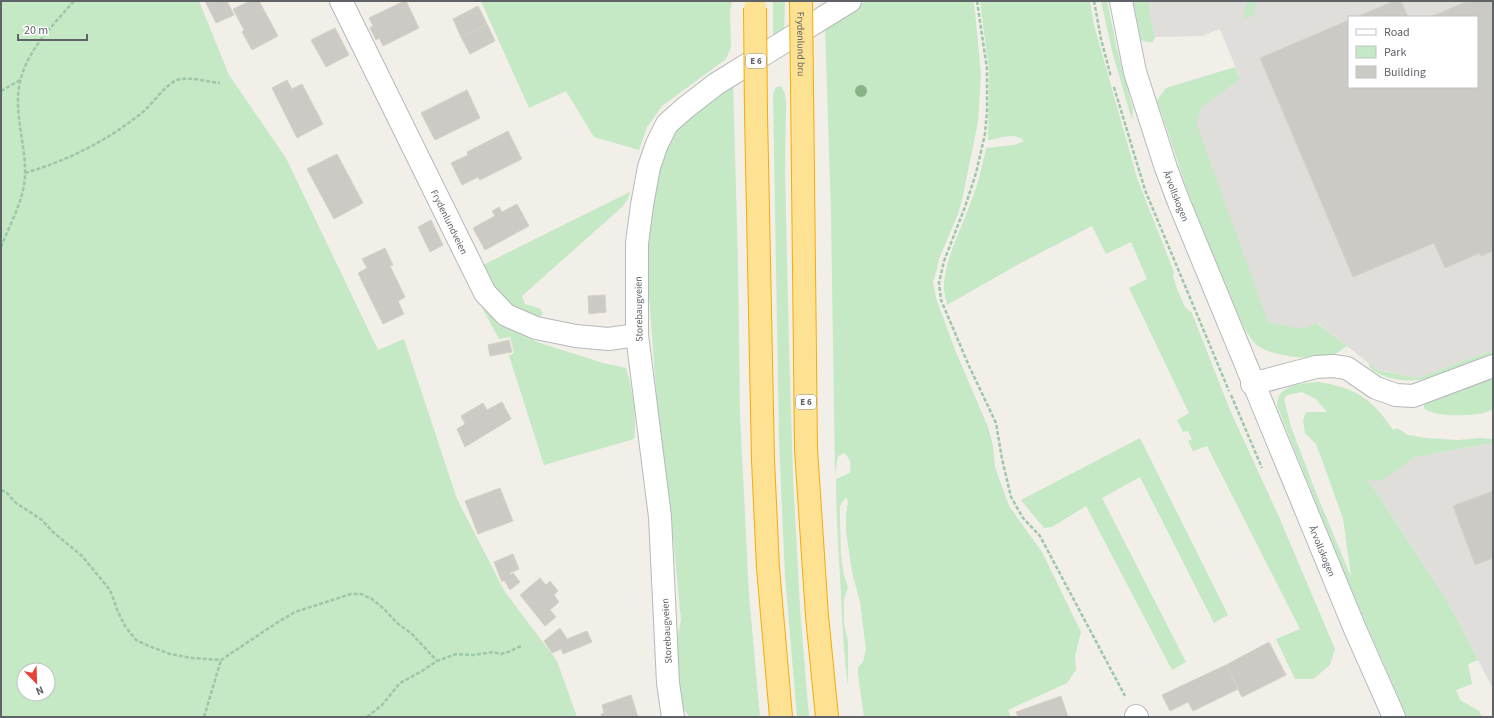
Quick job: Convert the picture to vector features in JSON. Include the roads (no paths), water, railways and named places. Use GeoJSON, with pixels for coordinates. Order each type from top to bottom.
{"type":"FeatureCollection","features":[{"type":"Feature","properties":{"kind":"highway","name":"Frydenlund bru"},"geometry":{"type":"LineString","coordinates":[[801,1],[806,449],[817,616],[827,717]]}},
{"type":"Feature","properties":{"kind":"highway","name":"E 6"},"geometry":{"type":"LineString","coordinates":[[755,5],[764,475],[768,568],[781,717]]}},
{"type":"Feature","properties":{"kind":"street","name":"Frydenlundveien"},"geometry":{"type":"LineString","coordinates":[[341,1],[484,293],[506,315],[536,328],[576,336],[608,339],[638,335]]}},
{"type":"Feature","properties":{"kind":"street","name":"Storebaugveien"},"geometry":{"type":"LineString","coordinates":[[673,717],[668,682],[660,517],[638,335],[637,243],[649,167],[657,144],[667,124],[716,84],[850,1]]}},
{"type":"Feature","properties":{"kind":"street","name":"Årvollskogen"},"geometry":{"type":"LineString","coordinates":[[1122,1],[1135,72],[1166,168],[1252,384],[1355,629],[1394,717]]}},
{"type":"Feature","properties":{"kind":"street"},"geometry":{"type":"LineString","coordinates":[[1252,384],[1316,367],[1333,366],[1347,368],[1376,388],[1396,395],[1413,396],[1493,366]]}}]}
